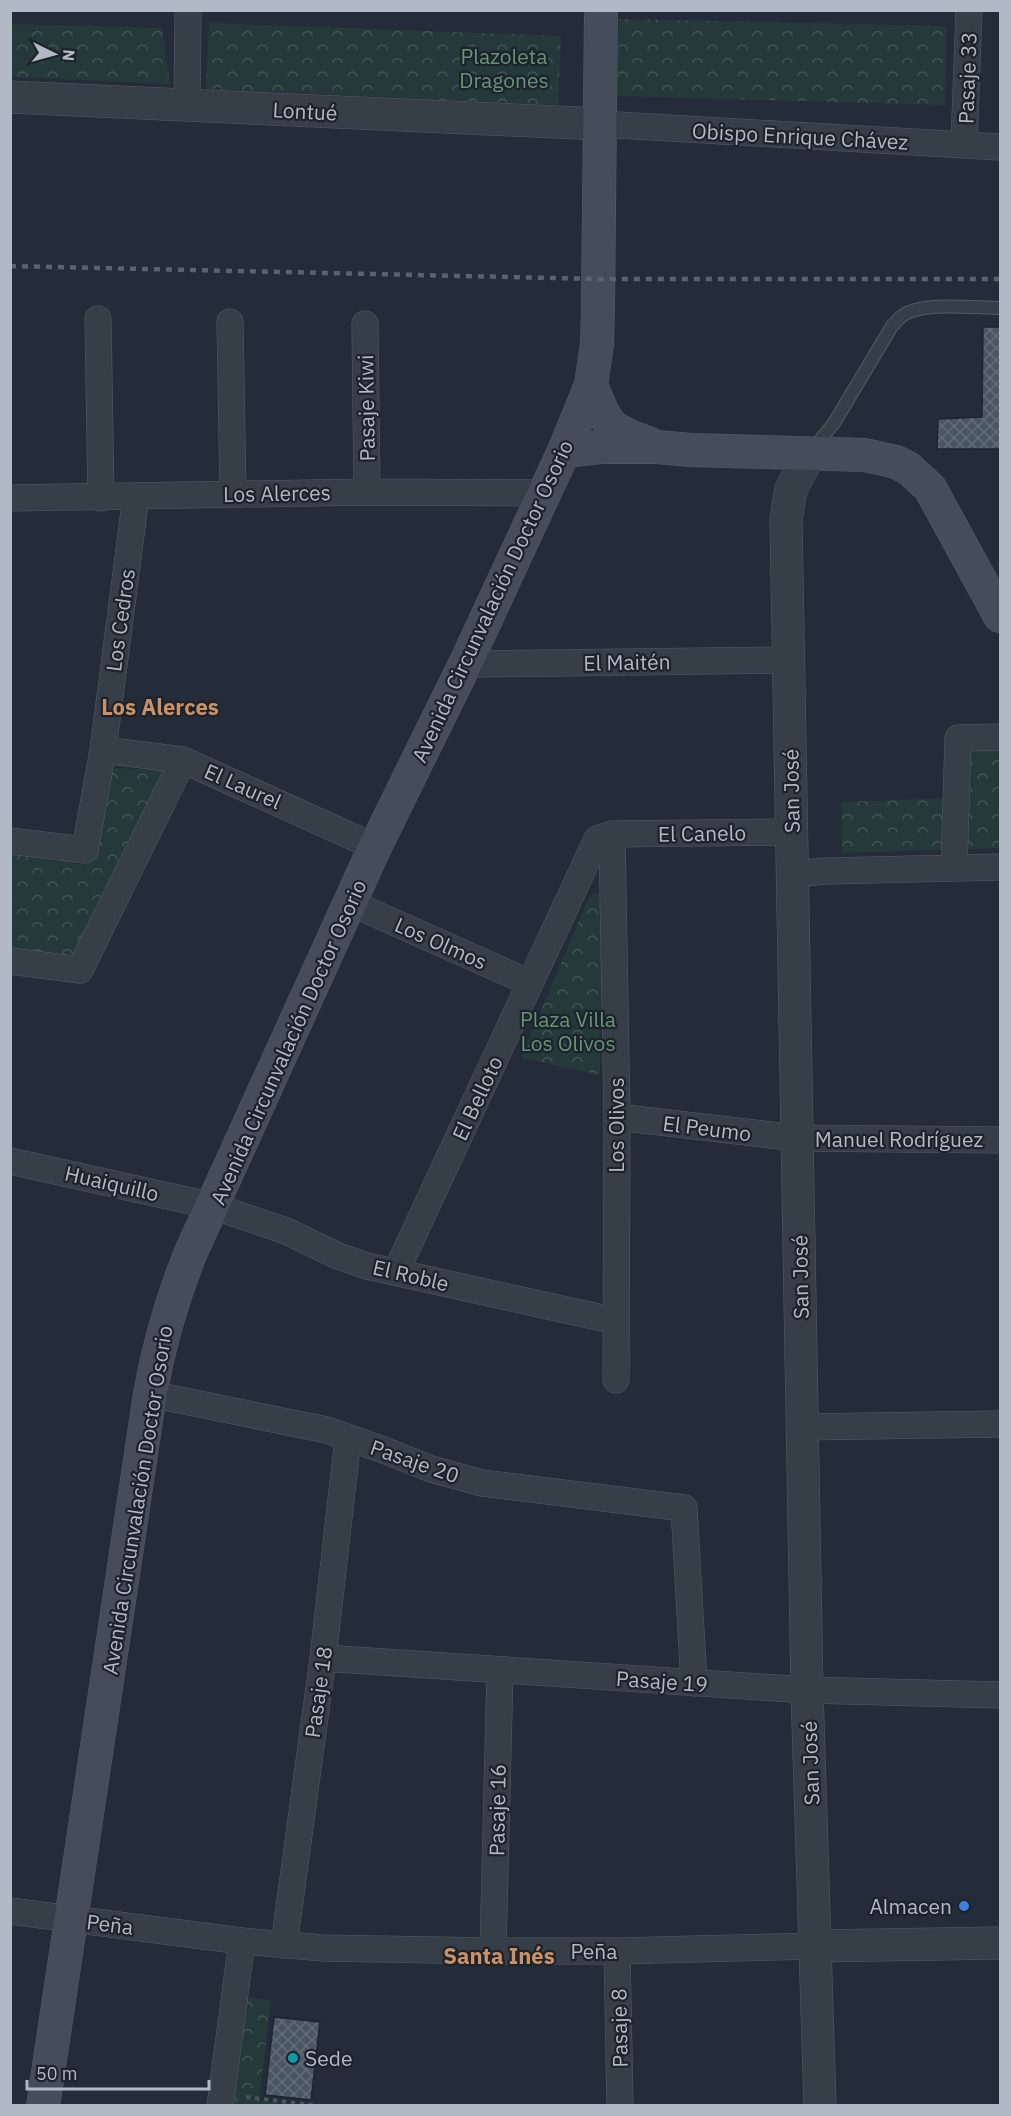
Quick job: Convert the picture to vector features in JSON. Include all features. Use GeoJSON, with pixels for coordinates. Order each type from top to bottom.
{"type":"FeatureCollection","features":[{"type":"Feature","properties":{"kind":"main road","name":"Avenida Circunvalación Doctor Osorio"},"geometry":{"type":"LineString","coordinates":[[43,2106],[150,1394],[158,1349],[168,1312],[192,1252],[375,847],[467,660],[564,451],[591,385],[597,332],[601,10]]}},
{"type":"Feature","properties":{"kind":"main road"},"geometry":{"type":"LineString","coordinates":[[591,385],[608,424],[620,433],[657,447]]}},
{"type":"Feature","properties":{"kind":"main road"},"geometry":{"type":"LineString","coordinates":[[564,451],[601,447],[657,447],[865,455],[885,458],[908,468],[930,488],[1000,616]]}},
{"type":"Feature","properties":{"kind":"street"},"geometry":{"type":"LineString","coordinates":[[188,10],[188,105]]}},
{"type":"Feature","properties":{"kind":"street","name":"Pasaje 33"},"geometry":{"type":"LineString","coordinates":[[964,145],[969,10]]}},
{"type":"Feature","properties":{"kind":"street","name":"Lontué"},"geometry":{"type":"LineString","coordinates":[[10,97],[600,124]]}},
{"type":"Feature","properties":{"kind":"street","name":"Obispo Enrique Chávez"},"geometry":{"type":"LineString","coordinates":[[600,124],[1000,147]]}},
{"type":"Feature","properties":{"kind":"street"},"geometry":{"type":"LineString","coordinates":[[98,319],[100,498]]}},
{"type":"Feature","properties":{"kind":"street"},"geometry":{"type":"LineString","coordinates":[[230,322],[233,494]]}},
{"type":"Feature","properties":{"kind":"street","name":"Pasaje Kiwi"},"geometry":{"type":"LineString","coordinates":[[364,324],[367,492]]}},
{"type":"Feature","properties":{"kind":"street","name":"San José"},"geometry":{"type":"LineString","coordinates":[[810,454],[791,489],[786,520],[807,1690],[820,2106]]}},
{"type":"Feature","properties":{"kind":"street","name":"Los Alerces"},"geometry":{"type":"LineString","coordinates":[[10,498],[367,492],[544,493]]}},
{"type":"Feature","properties":{"kind":"street","name":"Los Cedros"},"geometry":{"type":"LineString","coordinates":[[10,841],[85,850],[103,750],[136,496]]}},
{"type":"Feature","properties":{"kind":"street","name":"El Maitén"},"geometry":{"type":"LineString","coordinates":[[467,660],[479,664],[789,660]]}},
{"type":"Feature","properties":{"kind":"street"},"geometry":{"type":"LineString","coordinates":[[954,868],[958,738],[1000,737]]}},
{"type":"Feature","properties":{"kind":"street","name":"El Laurel"},"geometry":{"type":"LineString","coordinates":[[103,750],[183,760],[375,847]]}},
{"type":"Feature","properties":{"kind":"street"},"geometry":{"type":"LineString","coordinates":[[10,961],[80,970],[183,760]]}},
{"type":"Feature","properties":{"kind":"street","name":"El Canelo"},"geometry":{"type":"LineString","coordinates":[[612,834],[792,832]]}},
{"type":"Feature","properties":{"kind":"street","name":"El Belloto"},"geometry":{"type":"LineString","coordinates":[[396,1272],[597,839],[612,834]]}},
{"type":"Feature","properties":{"kind":"street","name":"Los Olivos"},"geometry":{"type":"LineString","coordinates":[[612,834],[617,1117],[616,1380]]}},
{"type":"Feature","properties":{"kind":"street"},"geometry":{"type":"LineString","coordinates":[[793,874],[827,871],[1000,867]]}},
{"type":"Feature","properties":{"kind":"street","name":"Los Olmos"},"geometry":{"type":"LineString","coordinates":[[351,903],[530,983]]}},
{"type":"Feature","properties":{"kind":"street","name":"El Peumo"},"geometry":{"type":"LineString","coordinates":[[617,1117],[797,1138]]}},
{"type":"Feature","properties":{"kind":"street","name":"Manuel Rodríguez"},"geometry":{"type":"LineString","coordinates":[[797,1138],[1000,1140]]}},
{"type":"Feature","properties":{"kind":"street","name":"Huaiquillo"},"geometry":{"type":"LineString","coordinates":[[10,1161],[213,1206]]}},
{"type":"Feature","properties":{"kind":"street","name":"El Roble"},"geometry":{"type":"LineString","coordinates":[[213,1206],[286,1231],[338,1256],[396,1272],[616,1321]]}},
{"type":"Feature","properties":{"kind":"street","name":"Pasaje 20"},"geometry":{"type":"LineString","coordinates":[[150,1394],[327,1430],[431,1469],[482,1483],[684,1508],[693,1683]]}},
{"type":"Feature","properties":{"kind":"street"},"geometry":{"type":"LineString","coordinates":[[802,1426],[1000,1424]]}},
{"type":"Feature","properties":{"kind":"street","name":"Pasaje 18"},"geometry":{"type":"LineString","coordinates":[[284,1946],[323,1658],[348,1438]]}},
{"type":"Feature","properties":{"kind":"street","name":"Pasaje 19"},"geometry":{"type":"LineString","coordinates":[[323,1658],[807,1690],[1000,1695]]}},
{"type":"Feature","properties":{"kind":"street","name":"Pasaje 16"},"geometry":{"type":"LineString","coordinates":[[493,1951],[500,1670]]}},
{"type":"Feature","properties":{"kind":"street","name":"Peña"},"geometry":{"type":"LineString","coordinates":[[10,1911],[284,1946],[493,1951],[617,1951],[1000,1944]]}},
{"type":"Feature","properties":{"kind":"street"},"geometry":{"type":"LineString","coordinates":[[221,2100],[242,1941]]}},
{"type":"Feature","properties":{"kind":"street","name":"Pasaje 8"},"geometry":{"type":"LineString","coordinates":[[617,1951],[620,2106]]}},
{"type":"Feature","properties":{"kind":"lane"},"geometry":{"type":"LineString","coordinates":[[810,454],[834,423],[891,326],[902,315],[917,309],[1000,308]]}},
{"type":"Feature","properties":{"kind":"path"},"geometry":{"type":"LineString","coordinates":[[221,2100],[320,2106]]}},
{"type":"Feature","properties":{"kind":"green space"},"geometry":{"type":"Polygon","coordinates":[[[619,19],[947,26],[945,105],[617,96],[619,19]]]}},
{"type":"Feature","properties":{"kind":"green space","name":"Plazoleta Dragones"},"geometry":{"type":"Polygon","coordinates":[[[209,23],[561,36],[558,105],[206,89],[209,23]]]}},
{"type":"Feature","properties":{"kind":"green space"},"geometry":{"type":"Polygon","coordinates":[[[11,24],[162,28],[170,84],[11,77],[11,24]]]}},
{"type":"Feature","properties":{"kind":"green space"},"geometry":{"type":"Polygon","coordinates":[[[1000,746],[1000,848],[842,853],[841,802],[955,798],[956,747],[1000,746]]]}},
{"type":"Feature","properties":{"kind":"green space"},"geometry":{"type":"Polygon","coordinates":[[[112,768],[167,770],[77,959],[11,949],[11,855],[86,865],[112,768]]]}},
{"type":"Feature","properties":{"kind":"green space","name":"Plaza Villa Los Olivos"},"geometry":{"type":"Polygon","coordinates":[[[602,893],[600,1075],[521,1058],[590,895],[602,893]]]}},
{"type":"Feature","properties":{"kind":"green space"},"geometry":{"type":"Polygon","coordinates":[[[243,1997],[271,2000],[259,2101],[289,2105],[230,2106],[243,1997]]]}},
{"type":"Feature","properties":{"kind":"building"},"geometry":{"type":"Polygon","coordinates":[[[983,327],[1000,327],[1000,449],[937,449],[938,419],[982,417],[983,327]]]}},
{"type":"Feature","properties":{"kind":"building","name":"Sede"},"geometry":{"type":"Polygon","coordinates":[[[274,2017],[320,2022],[311,2100],[265,2095],[274,2017]]]}},
{"type":"Feature","properties":{"kind":"railway"},"geometry":{"type":"LineString","coordinates":[[10,266],[599,279],[1000,279]]}},
{"type":"Feature","properties":{"kind":"place","name":"Almacen"},"geometry":{"type":"Point","coordinates":[964,1906]}},
{"type":"Feature","properties":{"kind":"place","name":"Sede"},"geometry":{"type":"Point","coordinates":[293,2058]}},
{"type":"Feature","properties":{"kind":"district","name":"Los Alerces"},"geometry":{"type":"Point","coordinates":[160,706]}},
{"type":"Feature","properties":{"kind":"district","name":"Santa Inés"},"geometry":{"type":"Point","coordinates":[499,1955]}}]}
